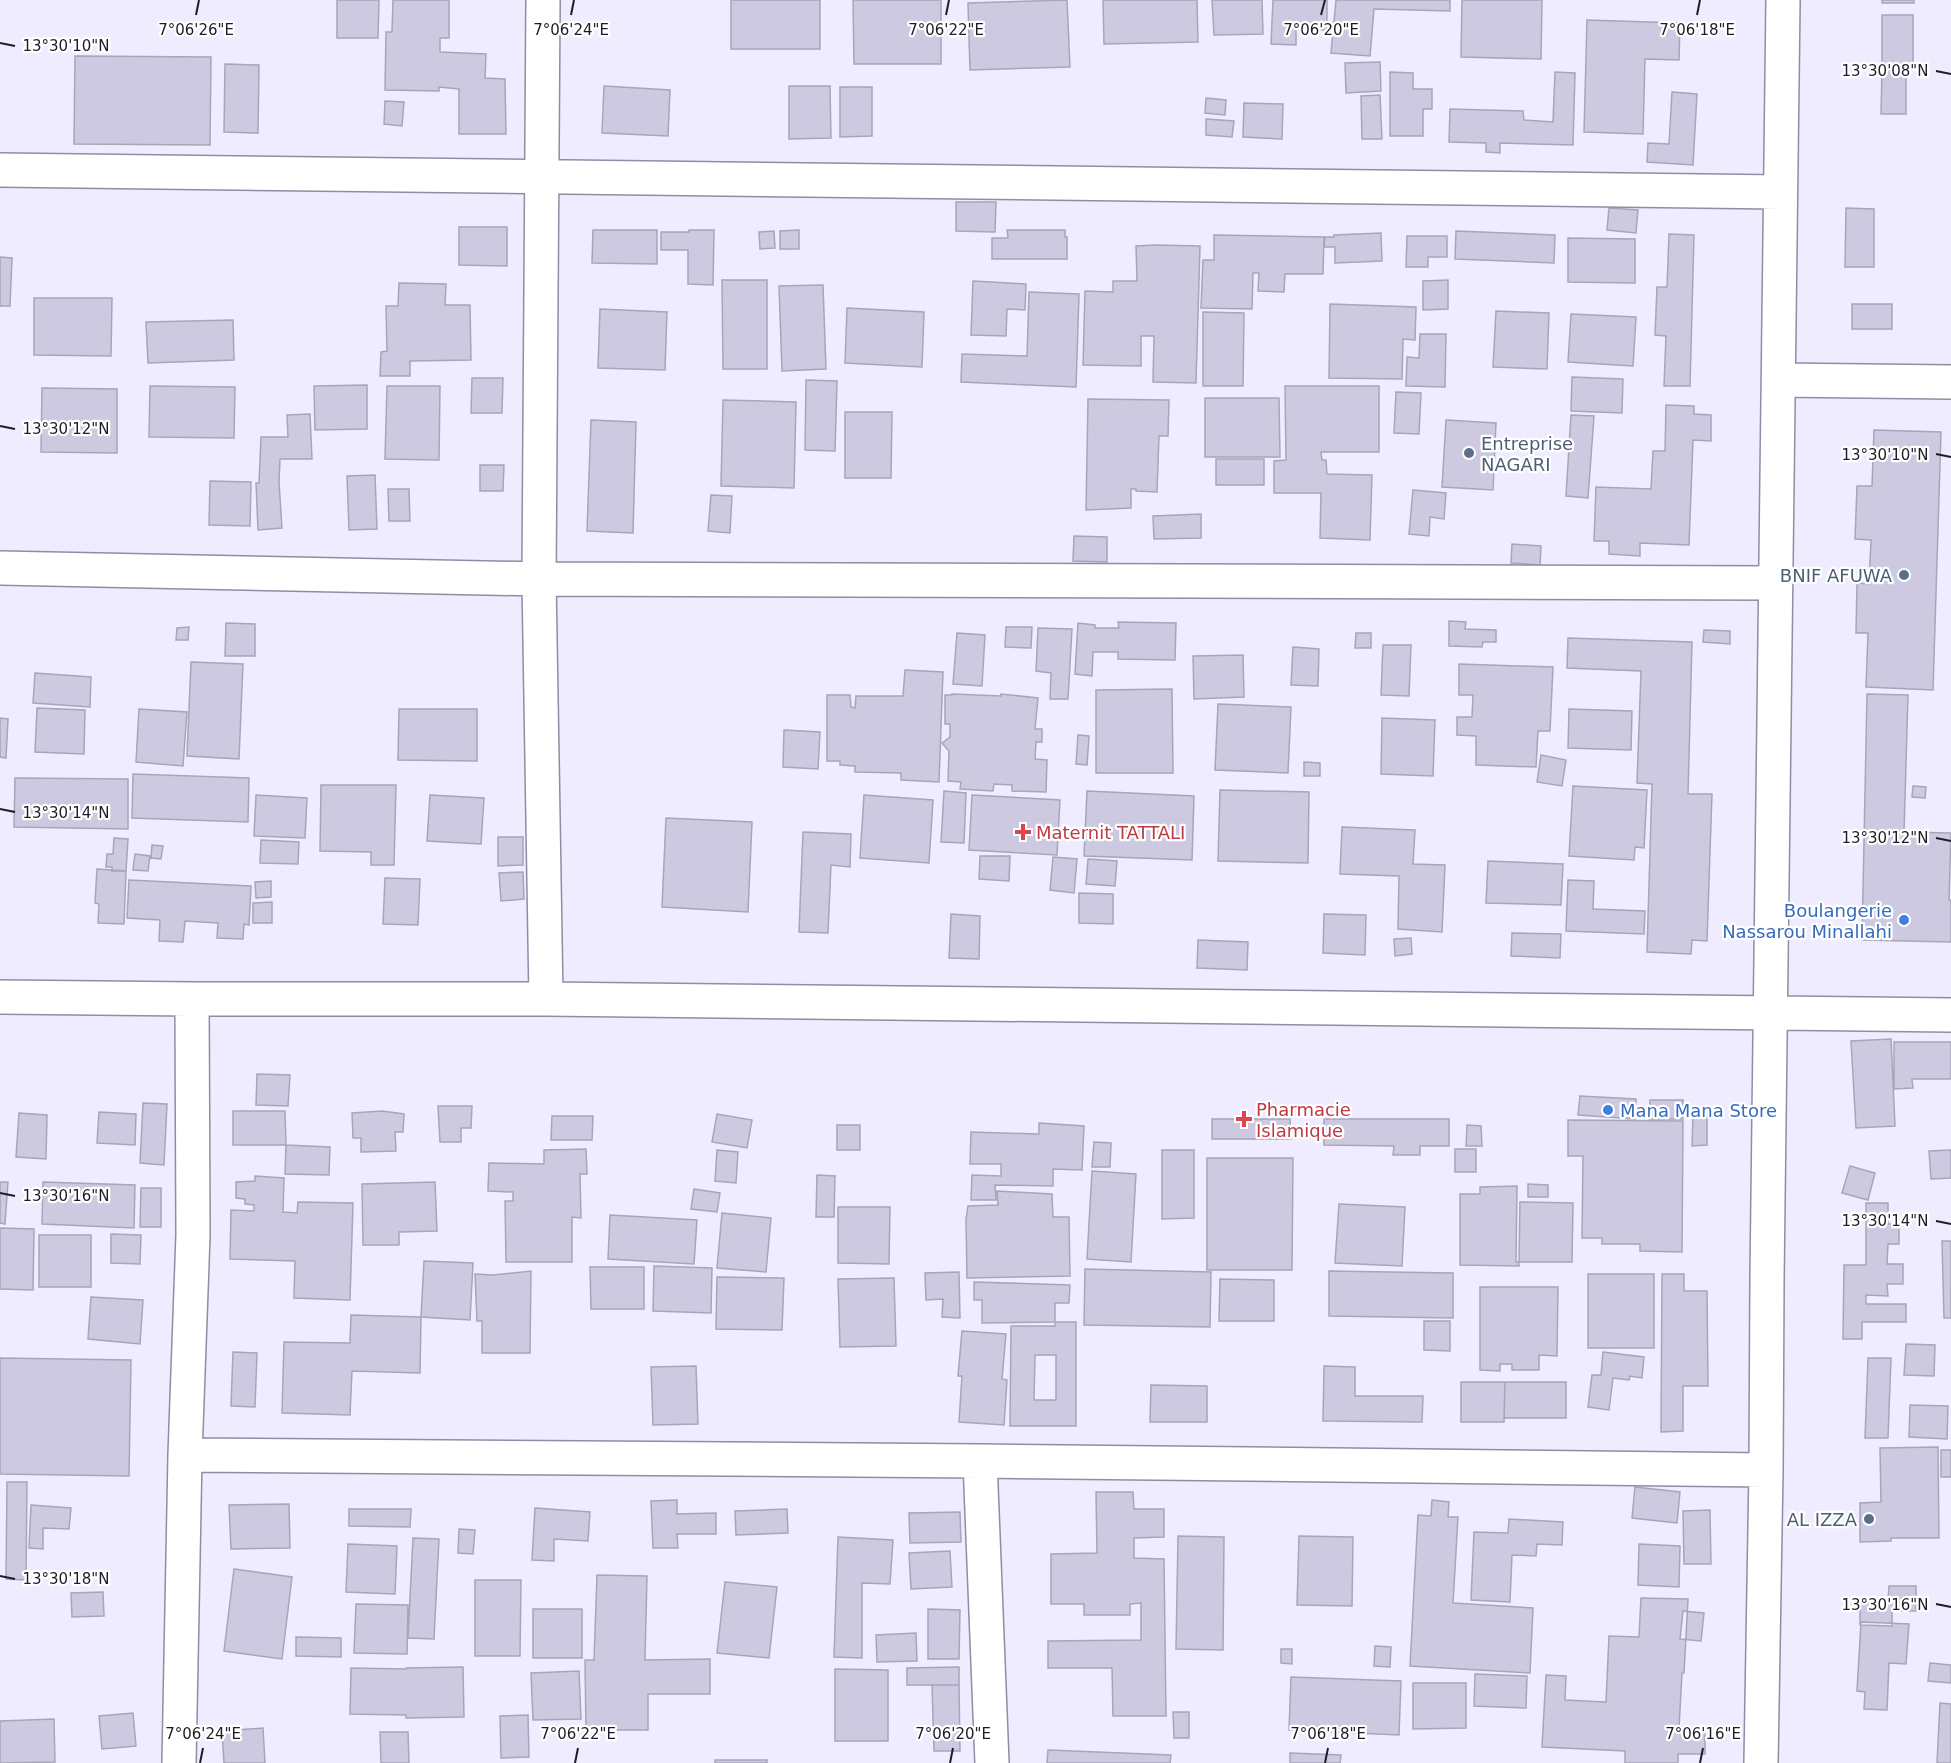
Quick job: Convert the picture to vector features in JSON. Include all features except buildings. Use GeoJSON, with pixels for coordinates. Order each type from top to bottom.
{"type":"FeatureCollection","features":[{"type":"Feature","properties":{"kind":"street"},"geometry":{"type":"LineString","coordinates":[[543,0],[540,579],[546,999]]}},
{"type":"Feature","properties":{"kind":"street"},"geometry":{"type":"LineString","coordinates":[[1761,1763],[1783,0]]}},
{"type":"Feature","properties":{"kind":"street"},"geometry":{"type":"LineString","coordinates":[[0,170],[1780,192]]}},
{"type":"Feature","properties":{"kind":"street"},"geometry":{"type":"LineString","coordinates":[[1779,380],[1951,382]]}},
{"type":"Feature","properties":{"kind":"street"},"geometry":{"type":"LineString","coordinates":[[0,568],[540,579],[1776,583]]}},
{"type":"Feature","properties":{"kind":"street"},"geometry":{"type":"LineString","coordinates":[[0,997],[546,999],[1951,1015]]}},
{"type":"Feature","properties":{"kind":"street"},"geometry":{"type":"LineString","coordinates":[[179,1763],[185,1455],[193,1235],[192,999]]}},
{"type":"Feature","properties":{"kind":"street"},"geometry":{"type":"LineString","coordinates":[[185,1455],[1766,1470]]}},
{"type":"Feature","properties":{"kind":"street"},"geometry":{"type":"LineString","coordinates":[[980,1461],[992,1763]]}},
{"type":"Feature","properties":{"kind":"place","name":"Entreprise NAGARI"},"geometry":{"type":"Point","coordinates":[1469,453]}},
{"type":"Feature","properties":{"kind":"place","name":"BNIF AFUWA"},"geometry":{"type":"Point","coordinates":[1904,575]}},
{"type":"Feature","properties":{"kind":"place","name":"Maternit TATTALI"},"geometry":{"type":"Point","coordinates":[1023,832]}},
{"type":"Feature","properties":{"kind":"place","name":"Boulangerie Nassarou Minallahi"},"geometry":{"type":"Point","coordinates":[1904,920]}},
{"type":"Feature","properties":{"kind":"place","name":"Mana Mana Store"},"geometry":{"type":"Point","coordinates":[1608,1110]}},
{"type":"Feature","properties":{"kind":"place","name":"Pharmacie Islamique"},"geometry":{"type":"Point","coordinates":[1244,1119]}},
{"type":"Feature","properties":{"kind":"place","name":"AL IZZA"},"geometry":{"type":"Point","coordinates":[1869,1519]}}]}
